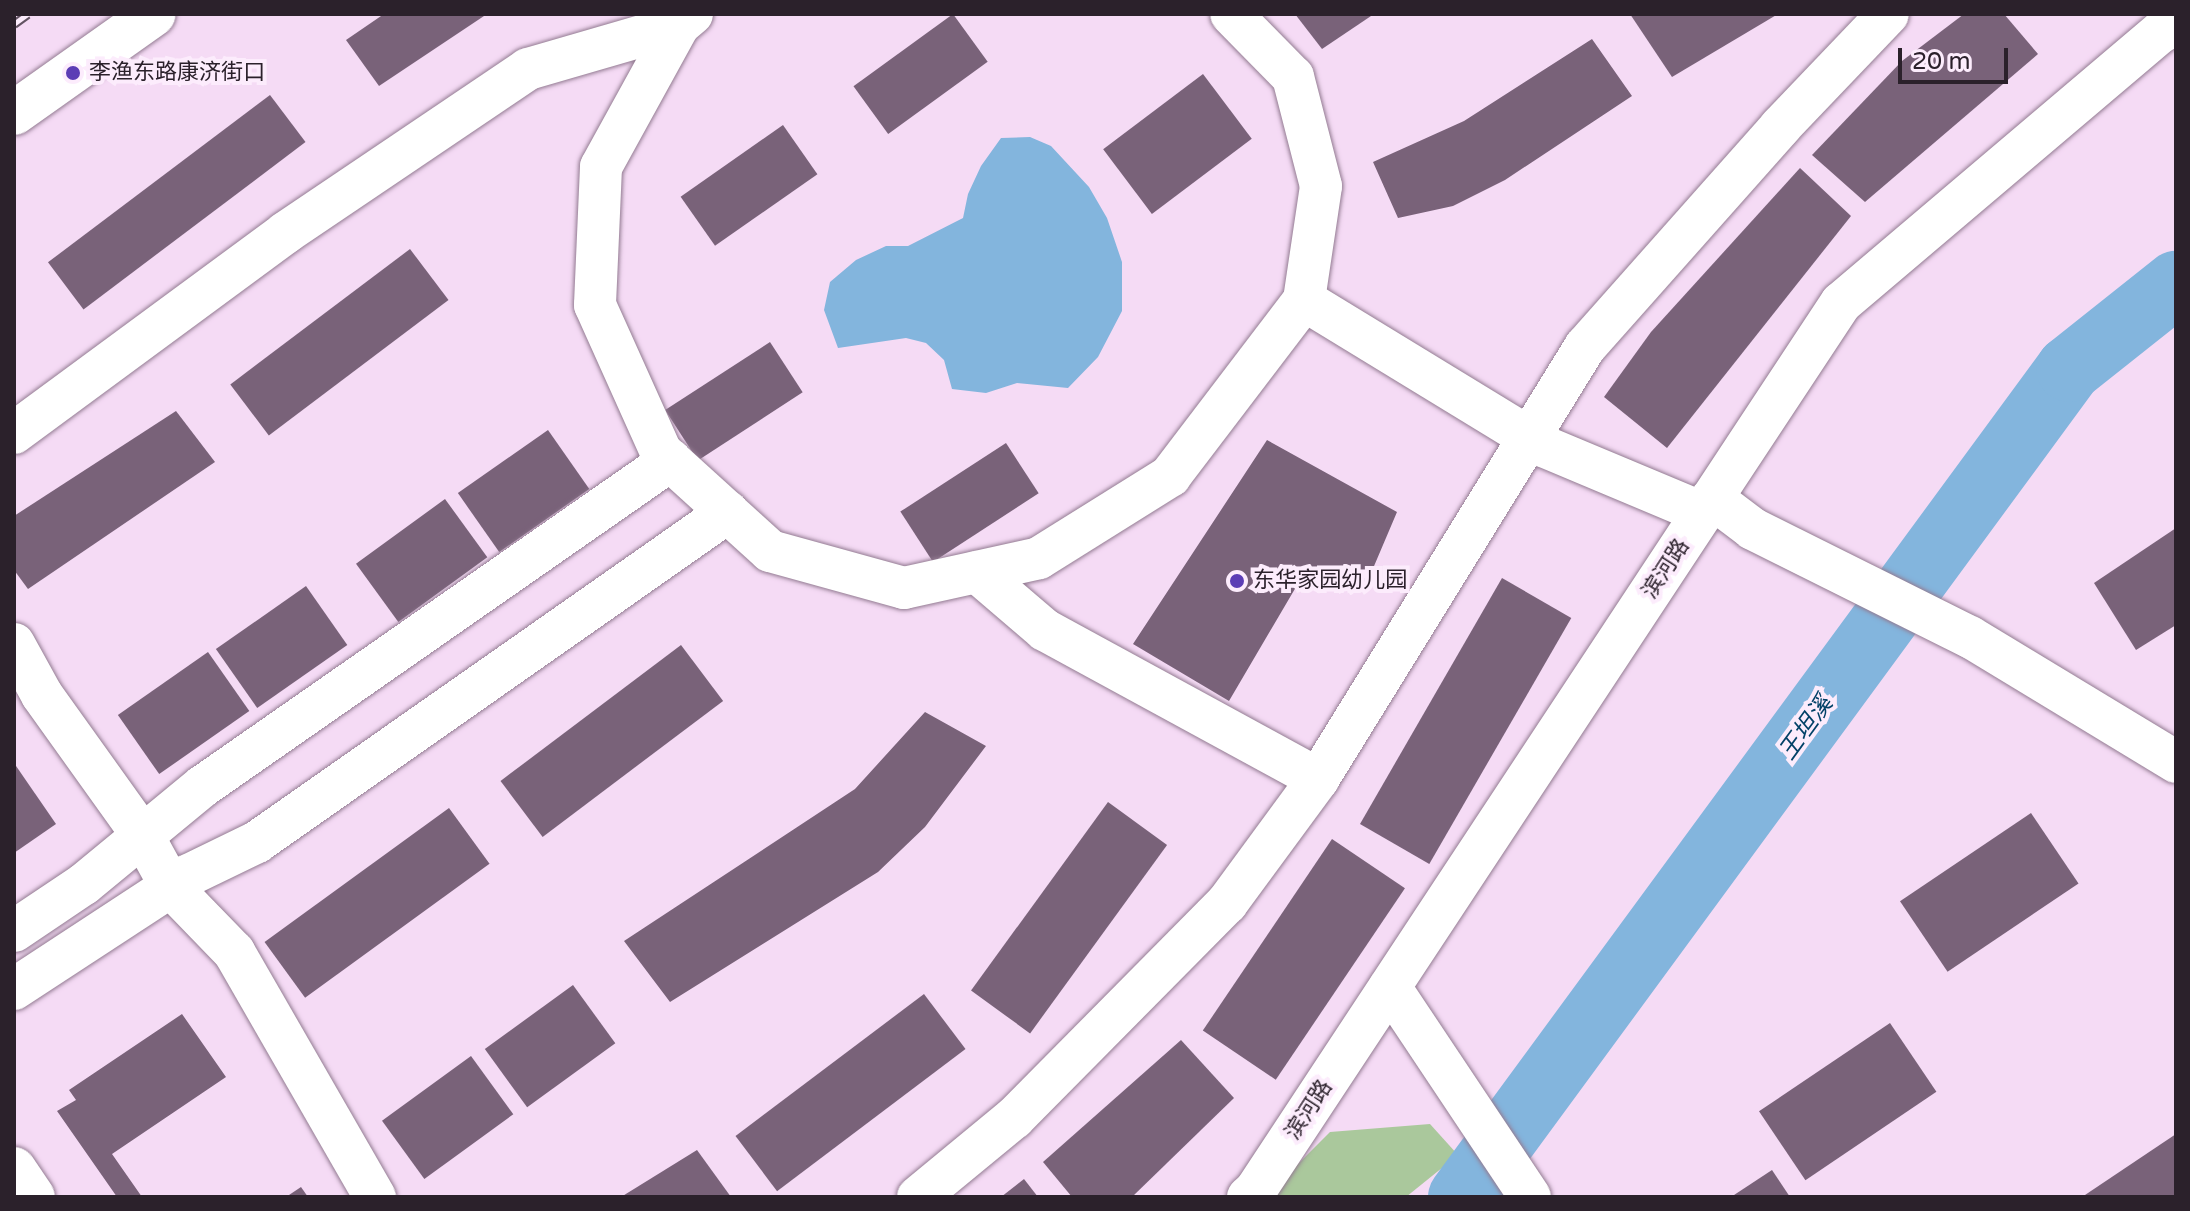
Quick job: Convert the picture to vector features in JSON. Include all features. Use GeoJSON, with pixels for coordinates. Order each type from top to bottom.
{"type":"FeatureCollection","features":[{"type":"Feature","properties":{"kind":"main road"},"geometry":{"type":"LineString","coordinates":[[14,113],[154,14]]}},
{"type":"Feature","properties":{"kind":"main road"},"geometry":{"type":"LineString","coordinates":[[14,1169],[33,1197]]}},
{"type":"Feature","properties":{"kind":"street"},"geometry":{"type":"LineString","coordinates":[[685,19],[601,167],[595,305],[661,452],[770,551],[904,588],[1039,558],[1170,476],[1304,300],[1321,186],[1293,77],[1231,14]]}},
{"type":"Feature","properties":{"kind":"street"},"geometry":{"type":"LineString","coordinates":[[918,1197],[1014,1118],[1227,903],[1318,779],[1585,347],[1780,127],[1888,14]]}},
{"type":"Feature","properties":{"kind":"street"},"geometry":{"type":"LineString","coordinates":[[14,433],[285,233],[528,69],[685,19]]}},
{"type":"Feature","properties":{"kind":"street","name":"滨河路"},"geometry":{"type":"LineString","coordinates":[[1248,1197],[1255,1191],[1841,303],[2162,23]]}},
{"type":"Feature","properties":{"kind":"street"},"geometry":{"type":"LineString","coordinates":[[1304,300],[1529,438],[1707,506],[1970,637],[2176,762]]}},
{"type":"Feature","properties":{"kind":"street"},"geometry":{"type":"LineString","coordinates":[[14,931],[84,884],[203,786],[671,460]]}},
{"type":"Feature","properties":{"kind":"street"},"geometry":{"type":"LineString","coordinates":[[14,989],[171,887],[257,842],[728,512]]}},
{"type":"Feature","properties":{"kind":"street"},"geometry":{"type":"LineString","coordinates":[[977,572],[1045,630],[1318,779]]}},
{"type":"Feature","properties":{"kind":"street"},"geometry":{"type":"LineString","coordinates":[[14,644],[42,695],[143,836],[171,887],[234,952],[375,1197]]}},
{"type":"Feature","properties":{"kind":"street"},"geometry":{"type":"LineString","coordinates":[[1390,987],[1530,1197]]}},
{"type":"Feature","properties":{"kind":"green space"},"geometry":{"type":"Polygon","coordinates":[[[1430,1124],[1458,1155],[1406,1197],[1265,1197],[1330,1132],[1430,1124]]]}},
{"type":"Feature","properties":{"kind":"water"},"geometry":{"type":"Polygon","coordinates":[[[1030,137],[1051,146],[1089,187],[1107,218],[1122,262],[1122,311],[1098,357],[1068,388],[1017,383],[986,393],[952,389],[944,360],[926,343],[906,338],[838,348],[824,310],[830,282],[856,260],[886,246],[908,246],[963,218],[968,194],[981,166],[1001,138],[1030,137]]]}},
{"type":"Feature","properties":{"kind":"building"},"geometry":{"type":"Polygon","coordinates":[[[384,14],[487,14],[379,86],[346,40],[384,14]]]}},
{"type":"Feature","properties":{"kind":"building"},"geometry":{"type":"Polygon","coordinates":[[[953,14],[988,62],[888,134],[853,86],[953,14]]]}},
{"type":"Feature","properties":{"kind":"building"},"geometry":{"type":"Polygon","coordinates":[[[1295,14],[1374,14],[1322,49],[1295,14]]]}},
{"type":"Feature","properties":{"kind":"building"},"geometry":{"type":"Polygon","coordinates":[[[1630,14],[1778,14],[1672,77],[1630,14]]]}},
{"type":"Feature","properties":{"kind":"building"},"geometry":{"type":"Polygon","coordinates":[[[1964,14],[2004,14],[2038,54],[1865,202],[1812,155],[1902,61],[1964,14]]]}},
{"type":"Feature","properties":{"kind":"building"},"geometry":{"type":"Polygon","coordinates":[[[1592,39],[1632,96],[1505,180],[1453,206],[1398,218],[1373,162],[1464,121],[1592,39]]]}},
{"type":"Feature","properties":{"kind":"building"},"geometry":{"type":"Polygon","coordinates":[[[1203,74],[1252,139],[1152,214],[1103,149],[1203,74]]]}},
{"type":"Feature","properties":{"kind":"building"},"geometry":{"type":"Polygon","coordinates":[[[270,95],[306,142],[83,309],[48,262],[270,95]]]}},
{"type":"Feature","properties":{"kind":"building"},"geometry":{"type":"Polygon","coordinates":[[[783,125],[817,174],[715,246],[681,197],[783,125]]]}},
{"type":"Feature","properties":{"kind":"building"},"geometry":{"type":"Polygon","coordinates":[[[1800,168],[1851,216],[1667,448],[1604,397],[1651,332],[1800,168]]]}},
{"type":"Feature","properties":{"kind":"building"},"geometry":{"type":"Polygon","coordinates":[[[410,249],[449,300],[269,436],[230,384],[410,249]]]}},
{"type":"Feature","properties":{"kind":"building"},"geometry":{"type":"Polygon","coordinates":[[[770,342],[803,392],[698,460],[665,410],[770,342]]]}},
{"type":"Feature","properties":{"kind":"building"},"geometry":{"type":"Polygon","coordinates":[[[176,411],[215,462],[28,589],[14,570],[14,516],[176,411]]]}},
{"type":"Feature","properties":{"kind":"building"},"geometry":{"type":"Polygon","coordinates":[[[548,430],[589,489],[499,552],[458,493],[548,430]]]}},
{"type":"Feature","properties":{"kind":"building","name":"东华家园幼儿园"},"geometry":{"type":"Polygon","coordinates":[[[1267,440],[1397,512],[1363,592],[1306,570],[1229,701],[1133,644],[1267,440]]]}},
{"type":"Feature","properties":{"kind":"building"},"geometry":{"type":"Polygon","coordinates":[[[1006,443],[1039,493],[933,562],[900,512],[1006,443]]]}},
{"type":"Feature","properties":{"kind":"building"},"geometry":{"type":"Polygon","coordinates":[[[445,499],[487,557],[398,622],[356,564],[445,499]]]}},
{"type":"Feature","properties":{"kind":"building"},"geometry":{"type":"Polygon","coordinates":[[[2176,528],[2176,625],[2136,650],[2094,583],[2176,528]]]}},
{"type":"Feature","properties":{"kind":"building"},"geometry":{"type":"Polygon","coordinates":[[[1502,578],[1571,618],[1429,864],[1360,824],[1502,578]]]}},
{"type":"Feature","properties":{"kind":"building"},"geometry":{"type":"Polygon","coordinates":[[[306,586],[347,645],[257,708],[216,649],[306,586]]]}},
{"type":"Feature","properties":{"kind":"building"},"geometry":{"type":"Polygon","coordinates":[[[681,645],[723,701],[543,837],[501,781],[681,645]]]}},
{"type":"Feature","properties":{"kind":"building"},"geometry":{"type":"Polygon","coordinates":[[[208,652],[249,711],[159,774],[118,715],[208,652]]]}},
{"type":"Feature","properties":{"kind":"building"},"geometry":{"type":"Polygon","coordinates":[[[925,712],[986,746],[925,827],[878,872],[670,1002],[624,941],[855,789],[925,712]]]}},
{"type":"Feature","properties":{"kind":"building"},"geometry":{"type":"Polygon","coordinates":[[[14,763],[56,824],[14,853],[14,763]]]}},
{"type":"Feature","properties":{"kind":"building"},"geometry":{"type":"Polygon","coordinates":[[[1108,802],[1167,845],[1030,1033],[971,991],[1108,802]]]}},
{"type":"Feature","properties":{"kind":"building"},"geometry":{"type":"Polygon","coordinates":[[[449,808],[490,864],[305,998],[265,942],[449,808]]]}},
{"type":"Feature","properties":{"kind":"building"},"geometry":{"type":"Polygon","coordinates":[[[2031,813],[2079,883],[1948,972],[1900,901],[2031,813]]]}},
{"type":"Feature","properties":{"kind":"building"},"geometry":{"type":"Polygon","coordinates":[[[1332,839],[1405,888],[1276,1080],[1203,1031],[1332,839]]]}},
{"type":"Feature","properties":{"kind":"building"},"geometry":{"type":"Polygon","coordinates":[[[573,985],[615,1043],[527,1107],[485,1049],[573,985]]]}},
{"type":"Feature","properties":{"kind":"building"},"geometry":{"type":"Polygon","coordinates":[[[924,994],[966,1049],[777,1191],[736,1136],[924,994]]]}},
{"type":"Feature","properties":{"kind":"building"},"geometry":{"type":"Polygon","coordinates":[[[182,1014],[226,1077],[112,1154],[142,1197],[117,1197],[57,1111],[76,1100],[69,1090],[182,1014]]]}},
{"type":"Feature","properties":{"kind":"building"},"geometry":{"type":"Polygon","coordinates":[[[1890,1023],[1936,1092],[1805,1180],[1759,1111],[1890,1023]]]}},
{"type":"Feature","properties":{"kind":"building"},"geometry":{"type":"Polygon","coordinates":[[[1181,1040],[1234,1098],[1132,1197],[1072,1197],[1043,1162],[1181,1040]]]}},
{"type":"Feature","properties":{"kind":"building"},"geometry":{"type":"Polygon","coordinates":[[[471,1056],[513,1114],[424,1179],[382,1121],[471,1056]]]}},
{"type":"Feature","properties":{"kind":"building"},"geometry":{"type":"Polygon","coordinates":[[[2176,1134],[2176,1197],[2082,1197],[2176,1134]]]}},
{"type":"Feature","properties":{"kind":"building"},"geometry":{"type":"Polygon","coordinates":[[[697,1150],[731,1197],[621,1197],[697,1150]]]}},
{"type":"Feature","properties":{"kind":"building"},"geometry":{"type":"Polygon","coordinates":[[[1772,1170],[1790,1197],[1731,1197],[1772,1170]]]}},
{"type":"Feature","properties":{"kind":"building"},"geometry":{"type":"Polygon","coordinates":[[[1024,1179],[1038,1197],[1001,1197],[1024,1179]]]}},
{"type":"Feature","properties":{"kind":"building"},"geometry":{"type":"Polygon","coordinates":[[[301,1187],[308,1197],[286,1197],[301,1187]]]}},
{"type":"Feature","properties":{"kind":"waterway","name":"王坦溪"},"geometry":{"type":"LineString","coordinates":[[1461,1197],[2069,369],[2176,284]]}},
{"type":"Feature","properties":{"kind":"railway"},"geometry":{"type":"LineString","coordinates":[[14,24],[28,14]]}},
{"type":"Feature","properties":{"kind":"place","name":"李渔东路康济街口"},"geometry":{"type":"Point","coordinates":[73,73]}},
{"type":"Feature","properties":{"kind":"place","name":"东华家园幼儿园"},"geometry":{"type":"Point","coordinates":[1237,581]}}]}
